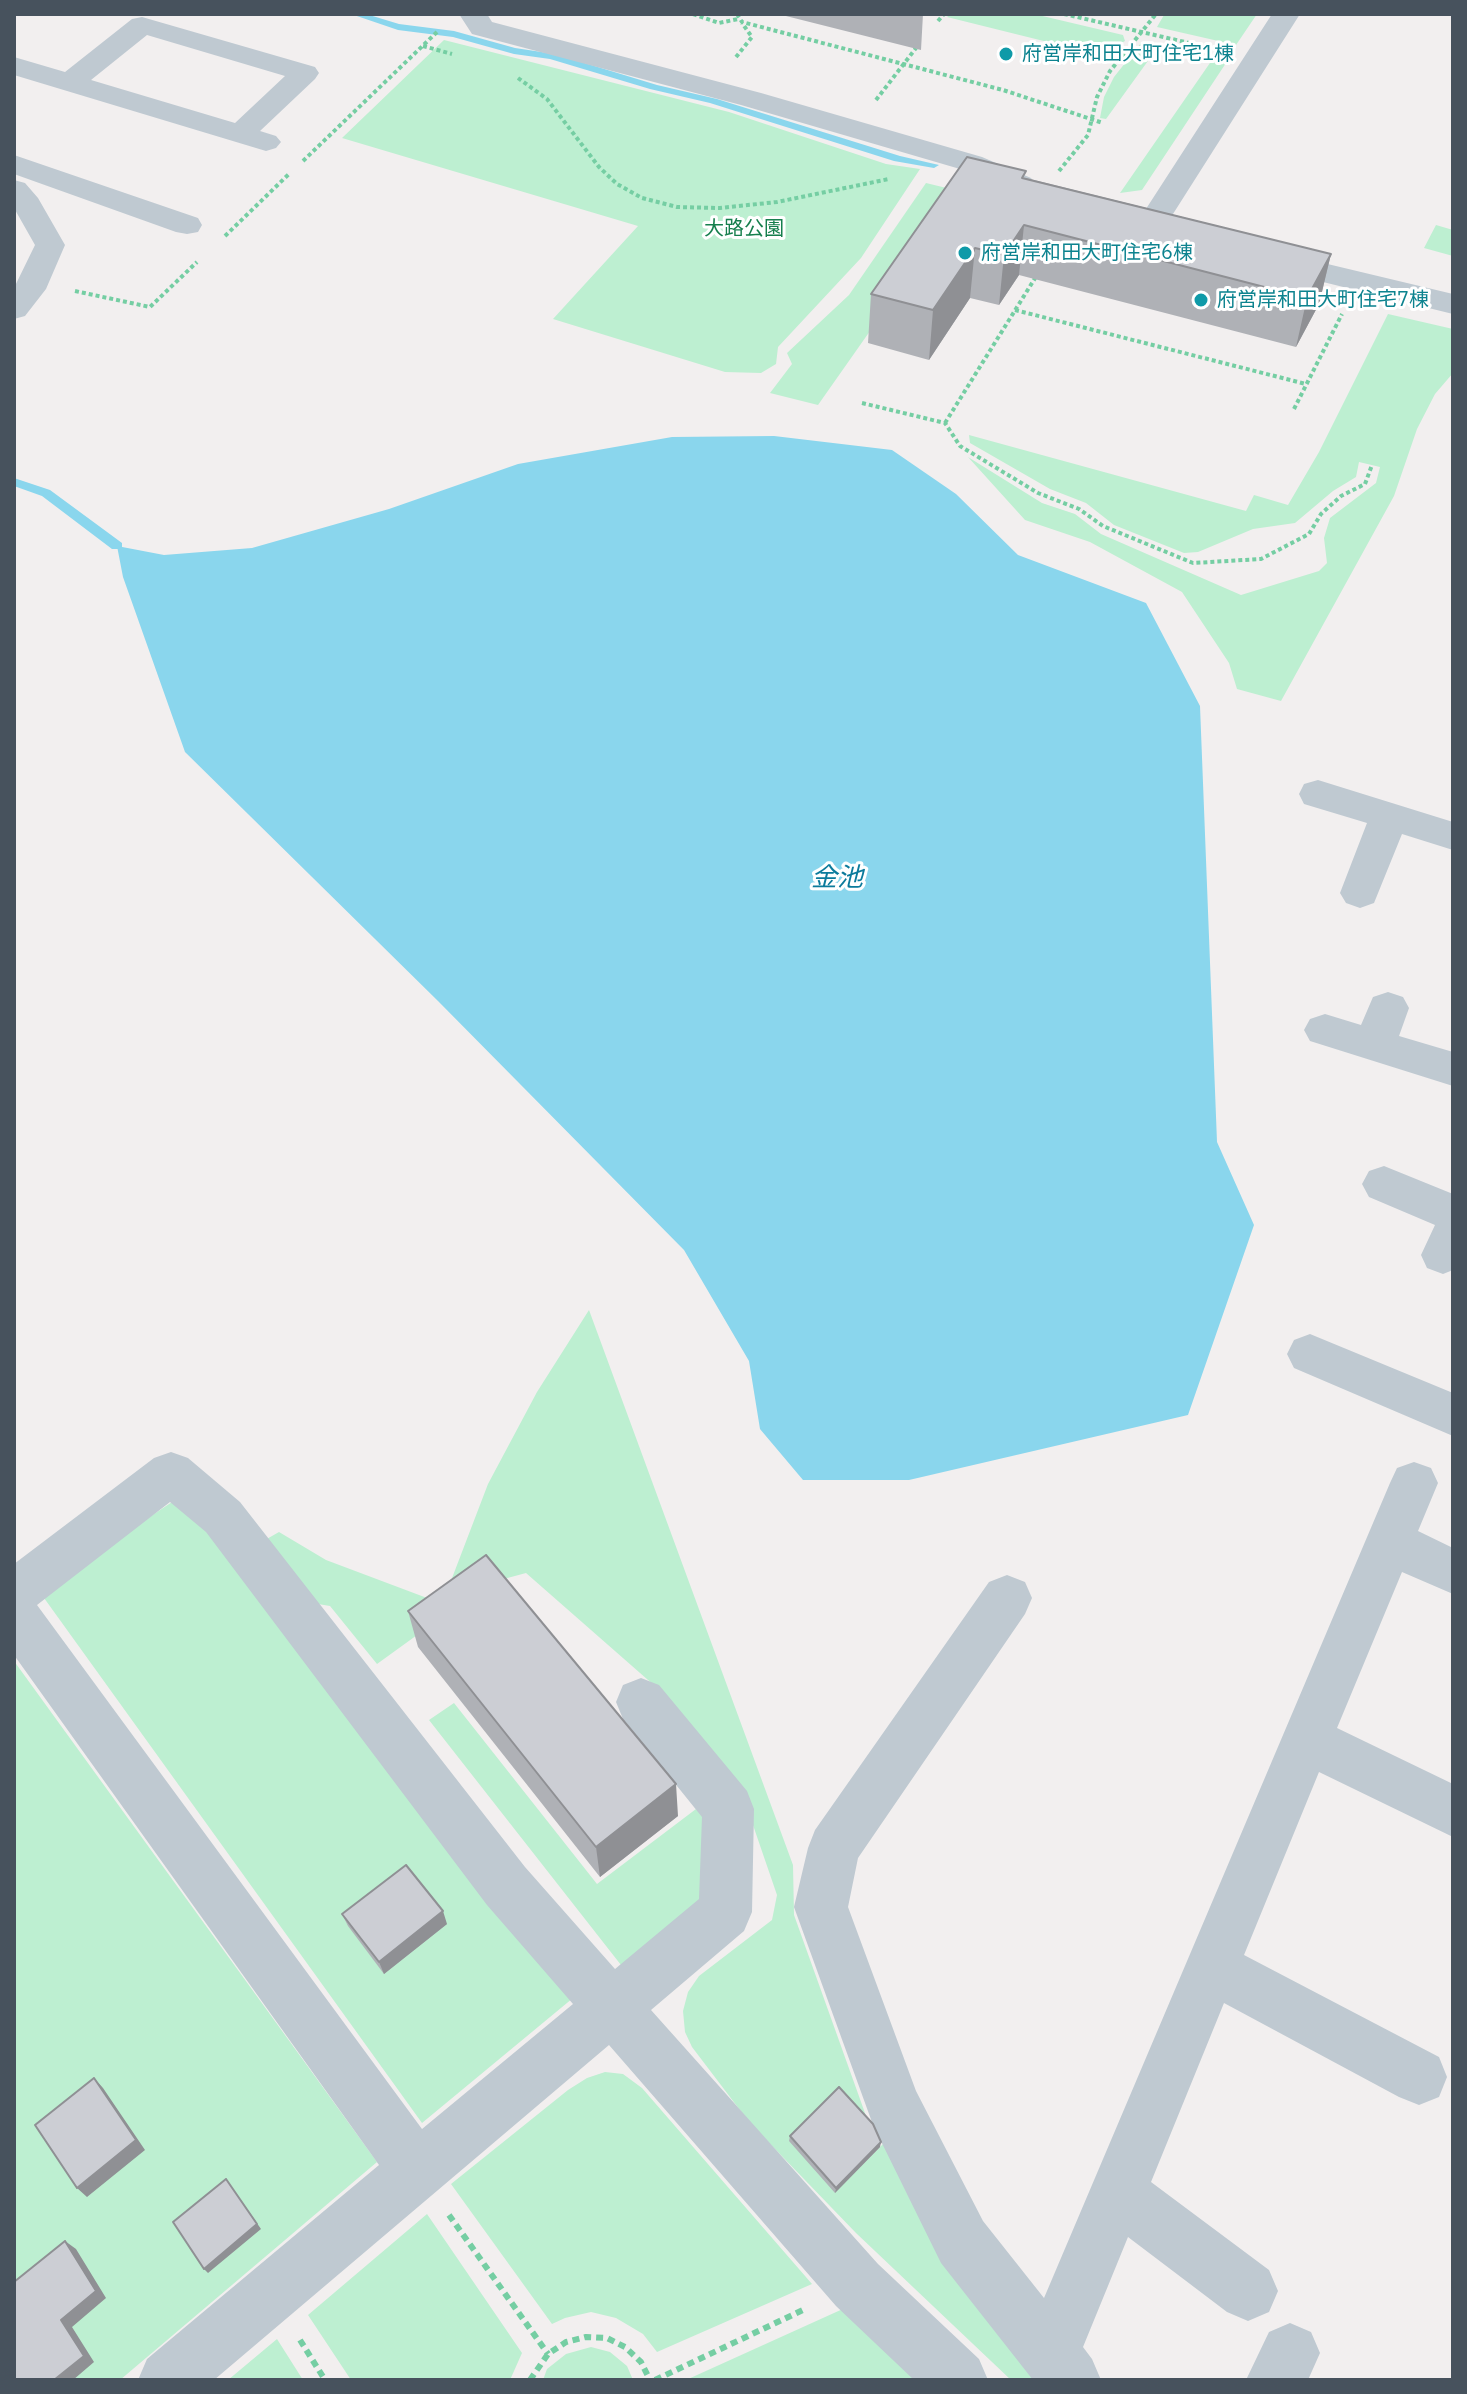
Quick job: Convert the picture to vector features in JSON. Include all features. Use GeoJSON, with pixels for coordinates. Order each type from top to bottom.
{"type":"FeatureCollection","features":[{"type":"Feature","properties":{"kind":"street"},"geometry":{"type":"LineString","coordinates":[[473,14],[482,28],[751,99],[1051,184]]}},
{"type":"Feature","properties":{"kind":"street"},"geometry":{"type":"LineString","coordinates":[[1148,229],[1286,14]]}},
{"type":"Feature","properties":{"kind":"street"},"geometry":{"type":"LineString","coordinates":[[70,83],[142,25],[305,73],[240,134]]}},
{"type":"Feature","properties":{"kind":"street"},"geometry":{"type":"LineString","coordinates":[[14,66],[272,144]]}},
{"type":"Feature","properties":{"kind":"street"},"geometry":{"type":"LineString","coordinates":[[14,164],[187,225]]}},
{"type":"Feature","properties":{"kind":"street"},"geometry":{"type":"LineString","coordinates":[[14,189],[27,204],[50,245],[35,282],[14,309]]}},
{"type":"Feature","properties":{"kind":"street"},"geometry":{"type":"LineString","coordinates":[[1238,252],[1453,304]]}},
{"type":"Feature","properties":{"kind":"street"},"geometry":{"type":"LineString","coordinates":[[1318,794],[1453,836]]}},
{"type":"Feature","properties":{"kind":"street"},"geometry":{"type":"LineString","coordinates":[[1360,893],[1389,817]]}},
{"type":"Feature","properties":{"kind":"street"},"geometry":{"type":"LineString","coordinates":[[1325,1030],[1382,1026],[1453,1069]]}},
{"type":"Feature","properties":{"kind":"street"},"geometry":{"type":"LineString","coordinates":[[1384,1184],[1453,1213]]}},
{"type":"Feature","properties":{"kind":"street"},"geometry":{"type":"LineString","coordinates":[[1310,1354],[1453,1415]]}},
{"type":"Feature","properties":{"kind":"street"},"geometry":{"type":"LineString","coordinates":[[14,1593],[171,1473],[223,1517],[506,1886],[857,2285],[958,2380]]}},
{"type":"Feature","properties":{"kind":"street"},"geometry":{"type":"LineString","coordinates":[[1061,2366],[1117,2193],[1414,1483]]}},
{"type":"Feature","properties":{"kind":"street"},"geometry":{"type":"LineString","coordinates":[[1390,1542],[1453,1572]]}},
{"type":"Feature","properties":{"kind":"street"},"geometry":{"type":"LineString","coordinates":[[1007,1598],[834,1848],[821,1907],[893,2105],[962,2242],[1061,2366]]}},
{"type":"Feature","properties":{"kind":"street"},"geometry":{"type":"LineString","coordinates":[[14,1614],[417,2170]]}},
{"type":"Feature","properties":{"kind":"street"},"geometry":{"type":"LineString","coordinates":[[168,2380],[725,1912],[728,1809],[641,1702]]}},
{"type":"Feature","properties":{"kind":"street"},"geometry":{"type":"LineString","coordinates":[[1307,1739],[1453,1811]]}},
{"type":"Feature","properties":{"kind":"street"},"geometry":{"type":"LineString","coordinates":[[1212,1967],[1419,2077]]}},
{"type":"Feature","properties":{"kind":"street"},"geometry":{"type":"LineString","coordinates":[[1117,2193],[1248,2291]]}},
{"type":"Feature","properties":{"kind":"path"},"geometry":{"type":"LineString","coordinates":[[693,14],[719,23],[739,18],[1003,90],[1103,123]]}},
{"type":"Feature","properties":{"kind":"path"},"geometry":{"type":"LineString","coordinates":[[938,21],[944,14]]}},
{"type":"Feature","properties":{"kind":"path"},"geometry":{"type":"LineString","coordinates":[[1064,14],[1215,49]]}},
{"type":"Feature","properties":{"kind":"path"},"geometry":{"type":"LineString","coordinates":[[1051,184],[1088,135],[1097,97],[1110,71],[1156,14]]}},
{"type":"Feature","properties":{"kind":"path"},"geometry":{"type":"LineString","coordinates":[[736,57],[752,37],[739,18]]}},
{"type":"Feature","properties":{"kind":"path"},"geometry":{"type":"LineString","coordinates":[[217,243],[434,34]]}},
{"type":"Feature","properties":{"kind":"path"},"geometry":{"type":"LineString","coordinates":[[423,46],[455,54]]}},
{"type":"Feature","properties":{"kind":"path"},"geometry":{"type":"LineString","coordinates":[[875,102],[916,48]]}},
{"type":"Feature","properties":{"kind":"path"},"geometry":{"type":"LineString","coordinates":[[509,73],[547,99],[599,167],[617,184],[642,198],[677,207],[720,208],[777,202],[895,178]]}},
{"type":"Feature","properties":{"kind":"path"},"geometry":{"type":"LineString","coordinates":[[35,282],[150,307],[206,254]]}},
{"type":"Feature","properties":{"kind":"path"},"geometry":{"type":"LineString","coordinates":[[945,423],[1040,270]]}},
{"type":"Feature","properties":{"kind":"path"},"geometry":{"type":"LineString","coordinates":[[1294,409],[1359,281]]}},
{"type":"Feature","properties":{"kind":"path"},"geometry":{"type":"LineString","coordinates":[[1015,310],[1306,384]]}},
{"type":"Feature","properties":{"kind":"path"},"geometry":{"type":"LineString","coordinates":[[862,403],[945,423],[960,446],[1038,493],[1079,509],[1103,526],[1193,563],[1261,559],[1309,534],[1321,514],[1341,496],[1365,484],[1372,465]]}},
{"type":"Feature","properties":{"kind":"path"},"geometry":{"type":"LineString","coordinates":[[417,2170],[548,2354]]}},
{"type":"Feature","properties":{"kind":"path"},"geometry":{"type":"LineString","coordinates":[[530,2380],[548,2354],[566,2342],[586,2337],[607,2338],[625,2347],[641,2362],[653,2380],[857,2285]]}},
{"type":"Feature","properties":{"kind":"green space"},"geometry":{"type":"Polygon","coordinates":[[[950,14],[1034,14],[1123,35],[1125,41],[1100,55],[947,17],[950,14]]]}},
{"type":"Feature","properties":{"kind":"green space"},"geometry":{"type":"Polygon","coordinates":[[[1257,14],[1236,45],[1157,27],[1164,15],[1257,14]]]}},
{"type":"Feature","properties":{"kind":"green space","name":"大路公園"},"geometry":{"type":"Polygon","coordinates":[[[444,40],[729,112],[886,164],[920,169],[861,258],[778,347],[776,364],[761,373],[725,372],[553,319],[638,226],[342,138],[444,40]]]}},
{"type":"Feature","properties":{"kind":"green space"},"geometry":{"type":"Polygon","coordinates":[[[1141,43],[1158,47],[1106,119],[1100,118],[1104,97],[1114,77],[1141,43]]]}},
{"type":"Feature","properties":{"kind":"green space"},"geometry":{"type":"Polygon","coordinates":[[[1212,60],[1226,63],[1142,190],[1120,193],[1212,60]]]}},
{"type":"Feature","properties":{"kind":"green space"},"geometry":{"type":"Polygon","coordinates":[[[926,183],[967,193],[818,405],[770,393],[792,364],[787,353],[849,295],[926,183]]]}},
{"type":"Feature","properties":{"kind":"green space"},"geometry":{"type":"Polygon","coordinates":[[[1436,225],[1453,230],[1453,256],[1424,248],[1436,225]]]}},
{"type":"Feature","properties":{"kind":"green space"},"geometry":{"type":"Polygon","coordinates":[[[1388,314],[1453,329],[1453,373],[1435,394],[1417,429],[1394,496],[1281,701],[1237,689],[1229,663],[1182,592],[1090,542],[1025,520],[968,457],[1042,503],[1075,514],[1101,534],[1241,595],[1319,571],[1327,563],[1324,538],[1330,518],[1376,483],[1380,467],[1359,462],[1356,477],[1333,491],[1295,523],[1253,529],[1198,552],[1184,553],[1114,525],[1086,503],[1050,489],[970,443],[969,435],[1246,511],[1254,495],[1288,505],[1319,452],[1388,314]]]}},
{"type":"Feature","properties":{"kind":"green space"},"geometry":{"type":"Polygon","coordinates":[[[589,1310],[793,1865],[794,1915],[870,2127],[835,2192],[884,2143],[1043,2380],[1011,2380],[856,2233],[749,2122],[692,2047],[685,2032],[683,2011],[688,1992],[699,1976],[772,1920],[777,1895],[742,1793],[656,1687],[526,1573],[489,1583],[377,1664],[330,1606],[312,1603],[265,1540],[279,1532],[326,1560],[435,1601],[444,1599],[488,1484],[537,1392],[589,1310]]]}},
{"type":"Feature","properties":{"kind":"green space"},"geometry":{"type":"Polygon","coordinates":[[[181,1496],[573,1998],[422,2123],[39,1591],[181,1496]]]}},
{"type":"Feature","properties":{"kind":"green space"},"geometry":{"type":"Polygon","coordinates":[[[14,1661],[377,2162],[120,2380],[73,2380],[14,2299],[14,1661]]]}},
{"type":"Feature","properties":{"kind":"green space"},"geometry":{"type":"Polygon","coordinates":[[[454,1703],[597,1884],[696,1809],[709,1823],[711,1896],[621,1965],[429,1720],[454,1703]]]}},
{"type":"Feature","properties":{"kind":"green space"},"geometry":{"type":"Polygon","coordinates":[[[605,2072],[623,2074],[642,2088],[812,2284],[657,2352],[643,2334],[616,2318],[591,2312],[552,2324],[451,2184],[568,2090],[587,2078],[605,2072]]]}},
{"type":"Feature","properties":{"kind":"green space"},"geometry":{"type":"Polygon","coordinates":[[[427,2214],[522,2353],[510,2380],[351,2380],[308,2315],[427,2214]]]}},
{"type":"Feature","properties":{"kind":"green space"},"geometry":{"type":"Polygon","coordinates":[[[845,2308],[923,2380],[686,2380],[845,2308]]]}},
{"type":"Feature","properties":{"kind":"green space"},"geometry":{"type":"Polygon","coordinates":[[[277,2339],[303,2380],[228,2380],[277,2339]]]}},
{"type":"Feature","properties":{"kind":"green space"},"geometry":{"type":"Polygon","coordinates":[[[591,2347],[610,2352],[627,2366],[633,2380],[543,2380],[547,2369],[566,2354],[591,2347]]]}},
{"type":"Feature","properties":{"kind":"water","name":"金池"},"geometry":{"type":"Polygon","coordinates":[[[774,436],[892,450],[956,494],[1018,555],[1146,603],[1200,706],[1217,1142],[1254,1225],[1188,1415],[909,1480],[803,1480],[760,1429],[749,1361],[684,1250],[438,1001],[185,752],[123,577],[117,546],[164,555],[252,548],[389,509],[518,464],[672,437],[774,436]]]}},
{"type":"Feature","properties":{"kind":"building"},"geometry":{"type":"Polygon","coordinates":[[[967,157],[1026,171],[1022,178],[1331,254],[1307,298],[1024,225],[1004,255],[975,248],[933,310],[871,294],[967,157]]]}},
{"type":"Feature","properties":{"kind":"building"},"geometry":{"type":"Polygon","coordinates":[[[486,1555],[676,1784],[596,1847],[408,1611],[486,1555]]]}},
{"type":"Feature","properties":{"kind":"building"},"geometry":{"type":"Polygon","coordinates":[[[406,1865],[443,1911],[379,1962],[342,1914],[406,1865]]]}},
{"type":"Feature","properties":{"kind":"building"},"geometry":{"type":"Polygon","coordinates":[[[94,2078],[136,2140],[77,2188],[35,2125],[94,2078]]]}},
{"type":"Feature","properties":{"kind":"building"},"geometry":{"type":"Polygon","coordinates":[[[839,2087],[873,2124],[881,2142],[836,2188],[790,2136],[839,2087]]]}},
{"type":"Feature","properties":{"kind":"building"},"geometry":{"type":"Polygon","coordinates":[[[226,2179],[257,2224],[204,2269],[173,2222],[226,2179]]]}},
{"type":"Feature","properties":{"kind":"building"},"geometry":{"type":"Polygon","coordinates":[[[65,2241],[96,2291],[61,2320],[84,2356],[54,2380],[14,2380],[14,2282],[65,2241]]]}},
{"type":"Feature","properties":{"kind":"waterway"},"geometry":{"type":"LineString","coordinates":[[356,14],[398,27],[454,34],[514,51],[551,56],[713,101],[898,159],[934,165]]}},
{"type":"Feature","properties":{"kind":"waterway"},"geometry":{"type":"LineString","coordinates":[[14,482],[46,493],[117,546]]}},
{"type":"Feature","properties":{"kind":"place","name":"府営岸和田大町住宅1棟"},"geometry":{"type":"Point","coordinates":[1006,54]}},
{"type":"Feature","properties":{"kind":"place","name":"府営岸和田大町住宅6棟"},"geometry":{"type":"Point","coordinates":[965,253]}},
{"type":"Feature","properties":{"kind":"place","name":"府営岸和田大町住宅7棟"},"geometry":{"type":"Point","coordinates":[1201,300]}}]}
